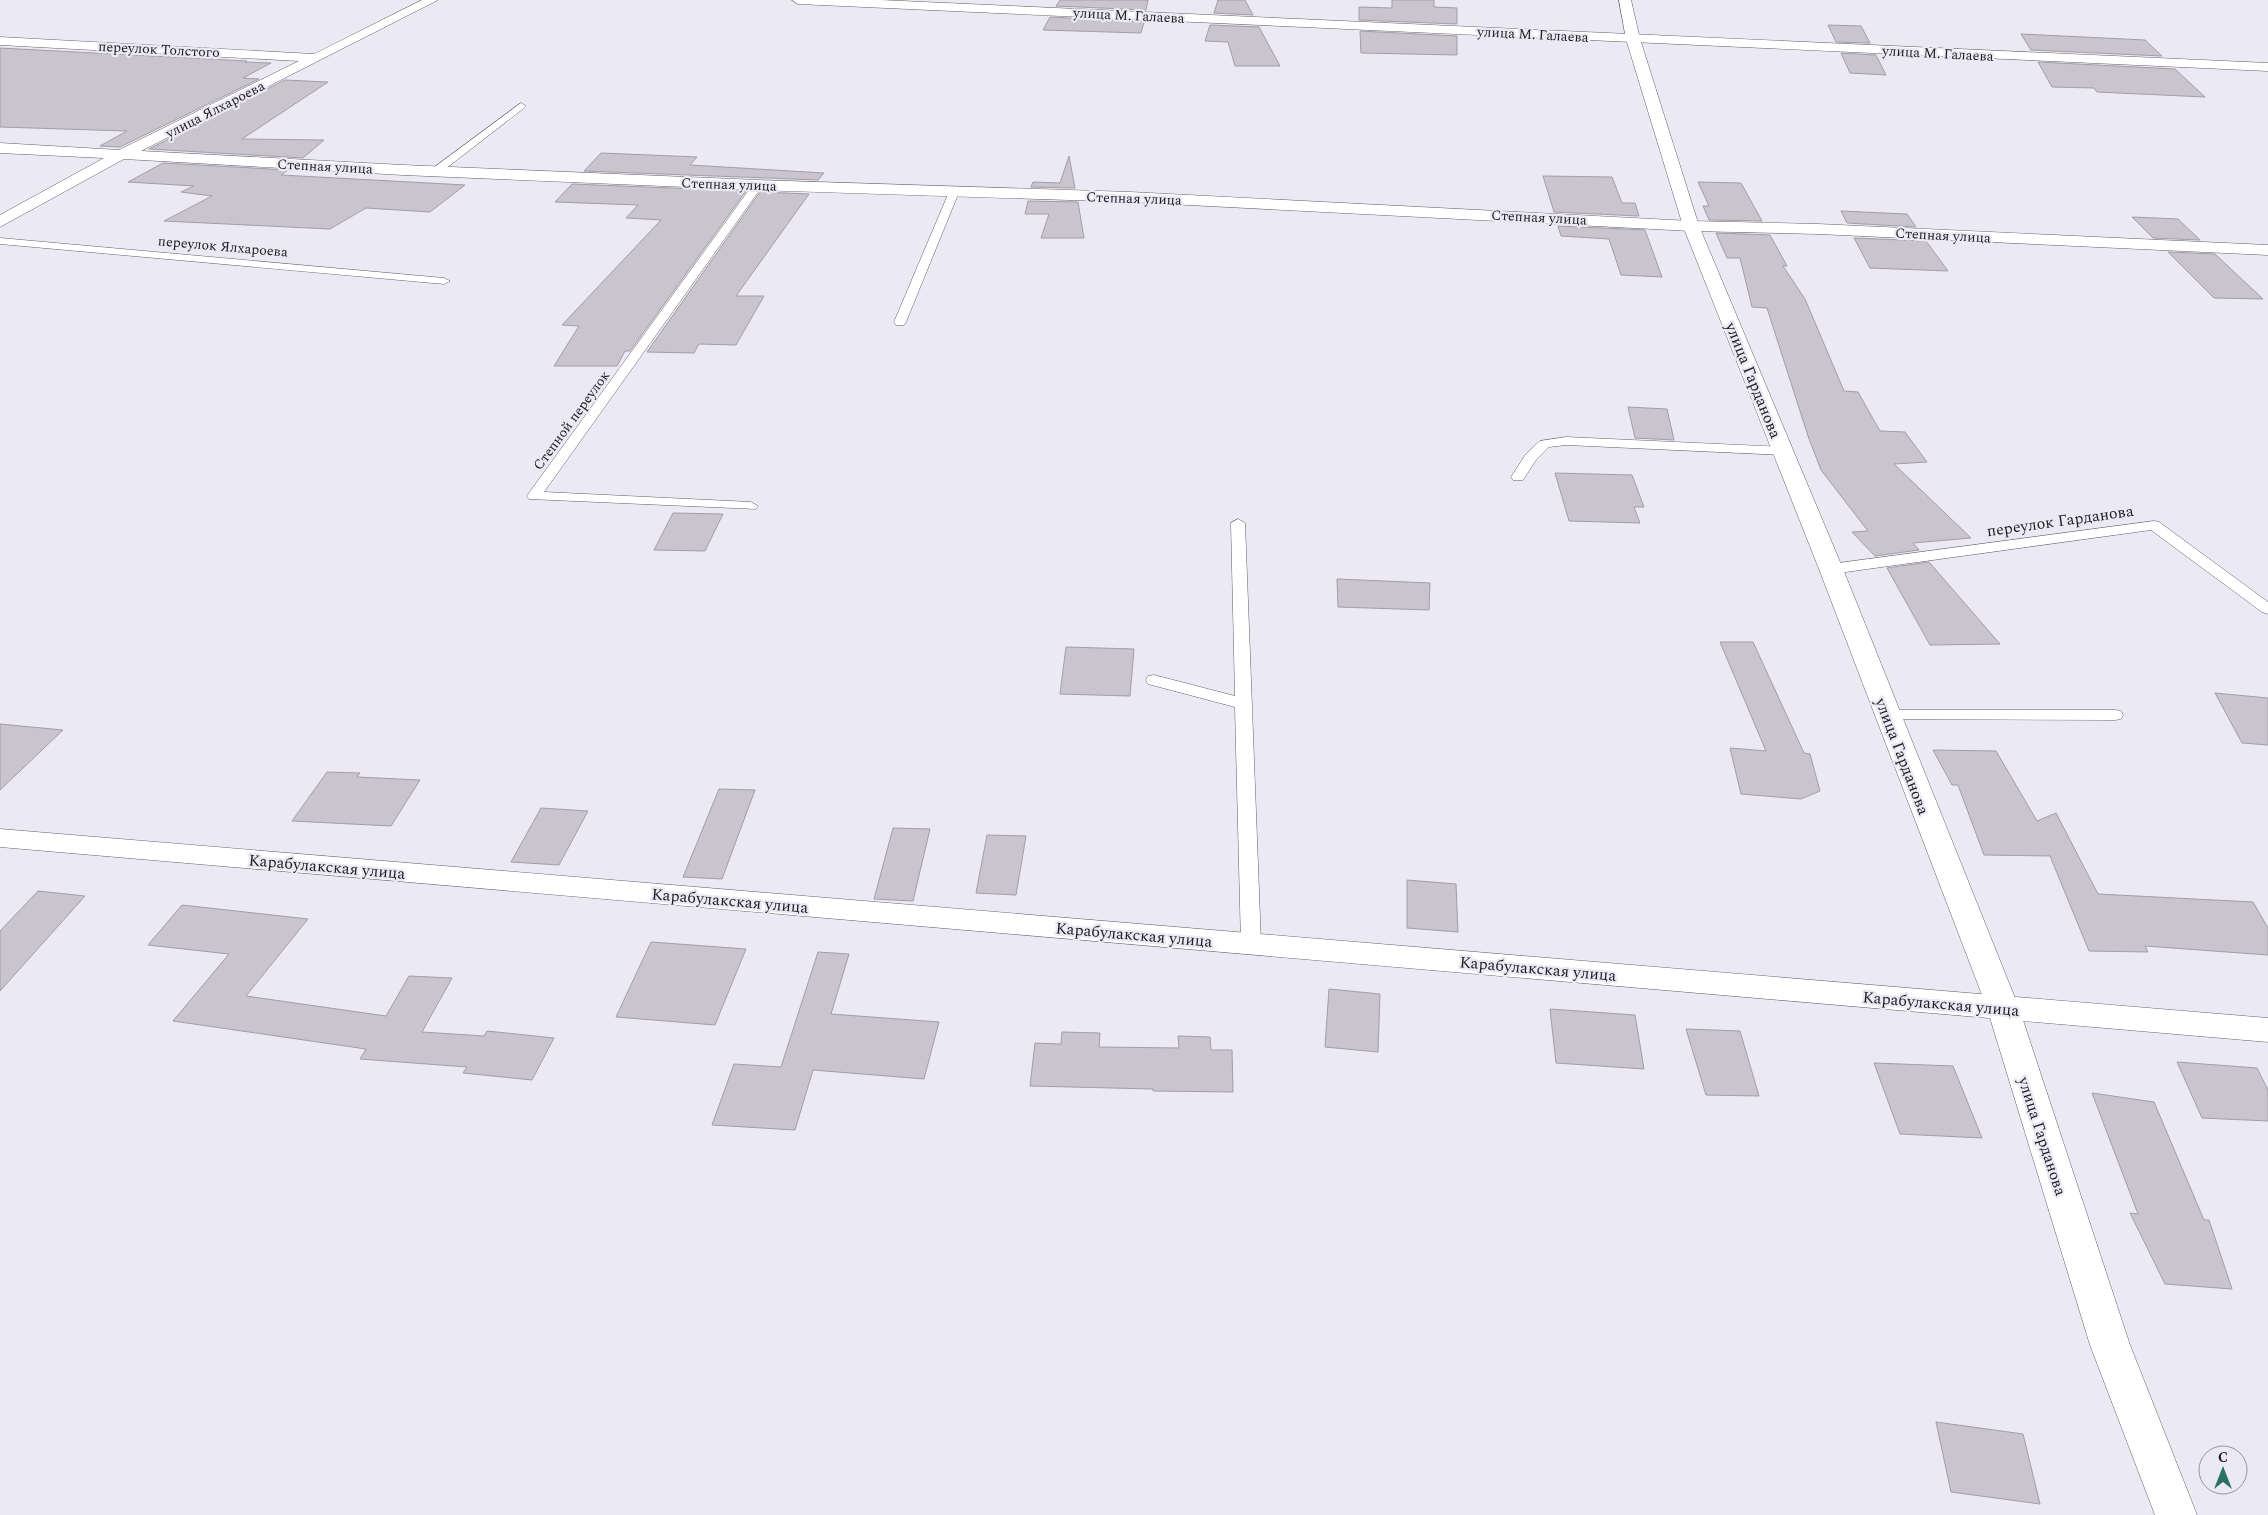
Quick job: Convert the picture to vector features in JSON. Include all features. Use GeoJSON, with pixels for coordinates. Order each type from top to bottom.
{"type":"FeatureCollection","features":[{"type":"Feature","properties":{"kind":"street","name":"улица Ялхароева"},"geometry":{"type":"LineString","coordinates":[[0,222],[121,155],[432,0]]}},
{"type":"Feature","properties":{"kind":"street","name":"улица М. Галаева"},"geometry":{"type":"LineString","coordinates":[[798,0],[2268,68]]}},
{"type":"Feature","properties":{"kind":"street","name":"улица Гарданова"},"geometry":{"type":"LineString","coordinates":[[1625,0],[1634,39],[1691,226],[1830,569],[2002,1008],[2110,1345],[2176,1515]]}},
{"type":"Feature","properties":{"kind":"street","name":"переулок Толстого"},"geometry":{"type":"LineString","coordinates":[[0,41],[317,58]]}},
{"type":"Feature","properties":{"kind":"street","name":"Степная улица"},"geometry":{"type":"LineString","coordinates":[[0,148],[758,186],[1130,197],[1691,226],[1818,229],[2268,250]]}},
{"type":"Feature","properties":{"kind":"street","name":"Карабулакская улица"},"geometry":{"type":"LineString","coordinates":[[0,838],[2268,1030]]}},
{"type":"Feature","properties":{"kind":"lane"},"geometry":{"type":"LineString","coordinates":[[436,171],[521,106]]}},
{"type":"Feature","properties":{"kind":"lane","name":"Степной переулок"},"geometry":{"type":"LineString","coordinates":[[751,506],[534,496],[758,186]]}},
{"type":"Feature","properties":{"kind":"lane"},"geometry":{"type":"LineString","coordinates":[[900,322],[954,192]]}},
{"type":"Feature","properties":{"kind":"lane","name":"переулок Ялхароева"},"geometry":{"type":"LineString","coordinates":[[0,241],[444,280]]}},
{"type":"Feature","properties":{"kind":"lane"},"geometry":{"type":"LineString","coordinates":[[1518,477],[1531,457],[1545,444],[1566,441],[1782,451]]}},
{"type":"Feature","properties":{"kind":"lane"},"geometry":{"type":"LineString","coordinates":[[1238,523],[1251,944]]}},
{"type":"Feature","properties":{"kind":"lane","name":"переулок Гарданова"},"geometry":{"type":"LineString","coordinates":[[1830,569],[2154,525],[2268,609]]}},
{"type":"Feature","properties":{"kind":"lane"},"geometry":{"type":"LineString","coordinates":[[1154,680],[1244,704]]}},
{"type":"Feature","properties":{"kind":"lane"},"geometry":{"type":"LineString","coordinates":[[1887,715],[2115,715]]}},
{"type":"Feature","properties":{"kind":"building"},"geometry":{"type":"Polygon","coordinates":[[[1060,0],[1148,0],[1146,10],[1056,6],[1060,0]]]}},
{"type":"Feature","properties":{"kind":"building"},"geometry":{"type":"Polygon","coordinates":[[[1218,0],[1245,0],[1253,15],[1214,13],[1218,0]]]}},
{"type":"Feature","properties":{"kind":"building"},"geometry":{"type":"Polygon","coordinates":[[[1392,0],[1434,0],[1434,7],[1457,8],[1457,24],[1359,20],[1359,7],[1392,8],[1392,0]]]}},
{"type":"Feature","properties":{"kind":"building"},"geometry":{"type":"Polygon","coordinates":[[[1050,17],[1144,22],[1141,33],[1043,30],[1050,17]]]}},
{"type":"Feature","properties":{"kind":"building"},"geometry":{"type":"Polygon","coordinates":[[[1210,25],[1259,27],[1280,66],[1235,66],[1228,42],[1205,41],[1210,25]]]}},
{"type":"Feature","properties":{"kind":"building"},"geometry":{"type":"Polygon","coordinates":[[[1828,25],[1861,26],[1870,43],[1836,42],[1828,25]]]}},
{"type":"Feature","properties":{"kind":"building"},"geometry":{"type":"Polygon","coordinates":[[[1360,31],[1457,36],[1457,55],[1361,53],[1360,31]]]}},
{"type":"Feature","properties":{"kind":"building"},"geometry":{"type":"Polygon","coordinates":[[[2021,34],[2145,40],[2162,56],[2031,50],[2021,34]]]}},
{"type":"Feature","properties":{"kind":"building"},"geometry":{"type":"Polygon","coordinates":[[[0,48],[271,63],[243,78],[259,79],[120,147],[100,146],[127,131],[0,127],[0,48]]]}},
{"type":"Feature","properties":{"kind":"building"},"geometry":{"type":"Polygon","coordinates":[[[1841,53],[1876,55],[1886,75],[1850,73],[1841,53]]]}},
{"type":"Feature","properties":{"kind":"building"},"geometry":{"type":"Polygon","coordinates":[[[2038,62],[2175,69],[2205,97],[2097,92],[2094,88],[2052,87],[2038,62]]]}},
{"type":"Feature","properties":{"kind":"building"},"geometry":{"type":"Polygon","coordinates":[[[285,80],[328,82],[242,139],[324,140],[303,158],[149,149],[285,80]]]}},
{"type":"Feature","properties":{"kind":"building"},"geometry":{"type":"Polygon","coordinates":[[[601,153],[697,157],[690,165],[824,173],[818,180],[584,171],[601,153]]]}},
{"type":"Feature","properties":{"kind":"building"},"geometry":{"type":"Polygon","coordinates":[[[1069,156],[1075,188],[1031,187],[1033,182],[1060,183],[1069,156]]]}},
{"type":"Feature","properties":{"kind":"building"},"geometry":{"type":"Polygon","coordinates":[[[163,163],[288,170],[281,175],[465,185],[430,212],[366,208],[330,229],[164,221],[212,196],[181,192],[194,186],[128,182],[163,163]]]}},
{"type":"Feature","properties":{"kind":"building"},"geometry":{"type":"Polygon","coordinates":[[[1543,176],[1612,177],[1622,203],[1635,203],[1639,216],[1554,212],[1543,176]]]}},
{"type":"Feature","properties":{"kind":"building"},"geometry":{"type":"Polygon","coordinates":[[[1698,182],[1741,183],[1762,221],[1709,220],[1703,206],[1709,206],[1698,182]]]}},
{"type":"Feature","properties":{"kind":"building"},"geometry":{"type":"Polygon","coordinates":[[[572,184],[746,191],[630,351],[625,351],[617,366],[554,366],[579,326],[562,325],[661,220],[626,218],[638,205],[555,202],[572,184]]]}},
{"type":"Feature","properties":{"kind":"building"},"geometry":{"type":"Polygon","coordinates":[[[760,192],[809,194],[736,296],[764,296],[736,345],[699,344],[694,353],[647,352],[760,192]]]}},
{"type":"Feature","properties":{"kind":"building"},"geometry":{"type":"Polygon","coordinates":[[[1028,201],[1078,202],[1084,238],[1041,238],[1049,214],[1025,214],[1028,201]]]}},
{"type":"Feature","properties":{"kind":"building"},"geometry":{"type":"Polygon","coordinates":[[[1841,211],[1907,214],[1916,227],[1847,223],[1841,211]]]}},
{"type":"Feature","properties":{"kind":"building"},"geometry":{"type":"Polygon","coordinates":[[[2132,217],[2178,219],[2200,240],[2153,238],[2132,217]]]}},
{"type":"Feature","properties":{"kind":"building"},"geometry":{"type":"Polygon","coordinates":[[[1558,226],[1645,230],[1662,277],[1621,275],[1609,239],[1561,236],[1558,226]]]}},
{"type":"Feature","properties":{"kind":"building"},"geometry":{"type":"Polygon","coordinates":[[[1716,233],[1770,235],[1787,266],[1783,266],[1805,299],[1844,391],[1858,392],[1880,431],[1905,432],[1927,462],[1894,464],[1971,538],[1913,543],[1919,550],[1875,556],[1852,532],[1868,531],[1821,470],[1808,436],[1767,308],[1752,307],[1740,258],[1727,258],[1716,233]]]}},
{"type":"Feature","properties":{"kind":"building"},"geometry":{"type":"Polygon","coordinates":[[[1854,238],[1926,241],[1948,271],[1870,268],[1854,238]]]}},
{"type":"Feature","properties":{"kind":"building"},"geometry":{"type":"Polygon","coordinates":[[[2168,252],[2215,254],[2263,299],[2214,298],[2168,252]]]}},
{"type":"Feature","properties":{"kind":"building"},"geometry":{"type":"Polygon","coordinates":[[[1628,407],[1667,409],[1674,440],[1635,438],[1628,407]]]}},
{"type":"Feature","properties":{"kind":"building"},"geometry":{"type":"Polygon","coordinates":[[[1555,473],[1632,475],[1644,507],[1634,507],[1640,523],[1569,521],[1555,473]]]}},
{"type":"Feature","properties":{"kind":"building"},"geometry":{"type":"Polygon","coordinates":[[[673,513],[723,514],[705,551],[654,550],[673,513]]]}},
{"type":"Feature","properties":{"kind":"building"},"geometry":{"type":"Polygon","coordinates":[[[1929,562],[2000,644],[1930,645],[1887,568],[1929,562]]]}},
{"type":"Feature","properties":{"kind":"building"},"geometry":{"type":"Polygon","coordinates":[[[1337,579],[1430,583],[1429,610],[1338,607],[1337,579]]]}},
{"type":"Feature","properties":{"kind":"building"},"geometry":{"type":"Polygon","coordinates":[[[1720,642],[1753,642],[1804,753],[1810,754],[1820,791],[1801,799],[1741,794],[1730,748],[1766,751],[1720,642]]]}},
{"type":"Feature","properties":{"kind":"building"},"geometry":{"type":"Polygon","coordinates":[[[1066,647],[1134,649],[1130,696],[1060,694],[1066,647]]]}},
{"type":"Feature","properties":{"kind":"building"},"geometry":{"type":"Polygon","coordinates":[[[2215,693],[2268,698],[2268,745],[2242,743],[2215,693]]]}},
{"type":"Feature","properties":{"kind":"building"},"geometry":{"type":"Polygon","coordinates":[[[0,724],[63,730],[0,790],[0,724]]]}},
{"type":"Feature","properties":{"kind":"building"},"geometry":{"type":"Polygon","coordinates":[[[1933,750],[1996,751],[2037,821],[2056,813],[2098,894],[2253,902],[2268,928],[2268,955],[2145,946],[2148,952],[2089,951],[2050,856],[1984,855],[1958,785],[1952,785],[1933,750]]]}},
{"type":"Feature","properties":{"kind":"building"},"geometry":{"type":"Polygon","coordinates":[[[327,772],[360,773],[357,777],[420,780],[391,826],[292,821],[327,772]]]}},
{"type":"Feature","properties":{"kind":"building"},"geometry":{"type":"Polygon","coordinates":[[[719,789],[755,790],[722,879],[683,877],[719,789]]]}},
{"type":"Feature","properties":{"kind":"building"},"geometry":{"type":"Polygon","coordinates":[[[541,808],[588,811],[559,865],[511,862],[541,808]]]}},
{"type":"Feature","properties":{"kind":"building"},"geometry":{"type":"Polygon","coordinates":[[[893,828],[930,829],[913,901],[874,899],[893,828]]]}},
{"type":"Feature","properties":{"kind":"building"},"geometry":{"type":"Polygon","coordinates":[[[987,835],[1026,836],[1016,895],[976,893],[987,835]]]}},
{"type":"Feature","properties":{"kind":"building"},"geometry":{"type":"Polygon","coordinates":[[[1407,880],[1456,884],[1458,932],[1407,928],[1407,880]]]}},
{"type":"Feature","properties":{"kind":"building"},"geometry":{"type":"Polygon","coordinates":[[[38,891],[85,896],[0,991],[0,931],[38,891]]]}},
{"type":"Feature","properties":{"kind":"building"},"geometry":{"type":"Polygon","coordinates":[[[182,905],[308,919],[246,996],[386,1016],[409,976],[452,978],[422,1032],[484,1036],[487,1031],[554,1038],[532,1080],[463,1073],[467,1067],[360,1059],[366,1049],[173,1021],[229,954],[148,945],[182,905]]]}},
{"type":"Feature","properties":{"kind":"building"},"geometry":{"type":"Polygon","coordinates":[[[651,942],[746,949],[715,1025],[616,1017],[651,942]]]}},
{"type":"Feature","properties":{"kind":"building"},"geometry":{"type":"Polygon","coordinates":[[[818,952],[849,954],[831,1014],[939,1022],[924,1079],[813,1070],[795,1130],[712,1125],[734,1064],[781,1067],[818,952]]]}},
{"type":"Feature","properties":{"kind":"building"},"geometry":{"type":"Polygon","coordinates":[[[1329,989],[1380,994],[1378,1052],[1325,1047],[1329,989]]]}},
{"type":"Feature","properties":{"kind":"building"},"geometry":{"type":"Polygon","coordinates":[[[1550,1009],[1635,1015],[1644,1069],[1556,1063],[1550,1009]]]}},
{"type":"Feature","properties":{"kind":"building"},"geometry":{"type":"Polygon","coordinates":[[[1686,1029],[1740,1031],[1759,1096],[1706,1095],[1686,1029]]]}},
{"type":"Feature","properties":{"kind":"building"},"geometry":{"type":"Polygon","coordinates":[[[1062,1032],[1100,1033],[1099,1047],[1179,1048],[1178,1036],[1210,1037],[1211,1050],[1232,1050],[1233,1092],[1030,1086],[1035,1043],[1061,1044],[1062,1032]]]}},
{"type":"Feature","properties":{"kind":"building"},"geometry":{"type":"Polygon","coordinates":[[[2177,1062],[2257,1068],[2268,1090],[2268,1121],[2202,1118],[2177,1062]]]}},
{"type":"Feature","properties":{"kind":"building"},"geometry":{"type":"Polygon","coordinates":[[[1874,1063],[1953,1066],[1982,1138],[1900,1134],[1874,1063]]]}},
{"type":"Feature","properties":{"kind":"building"},"geometry":{"type":"Polygon","coordinates":[[[2092,1093],[2154,1102],[2204,1220],[2209,1220],[2232,1289],[2165,1284],[2130,1213],[2138,1214],[2092,1093]]]}},
{"type":"Feature","properties":{"kind":"building"},"geometry":{"type":"Polygon","coordinates":[[[1936,1422],[2023,1434],[2040,1504],[1951,1492],[1936,1422]]]}}]}
